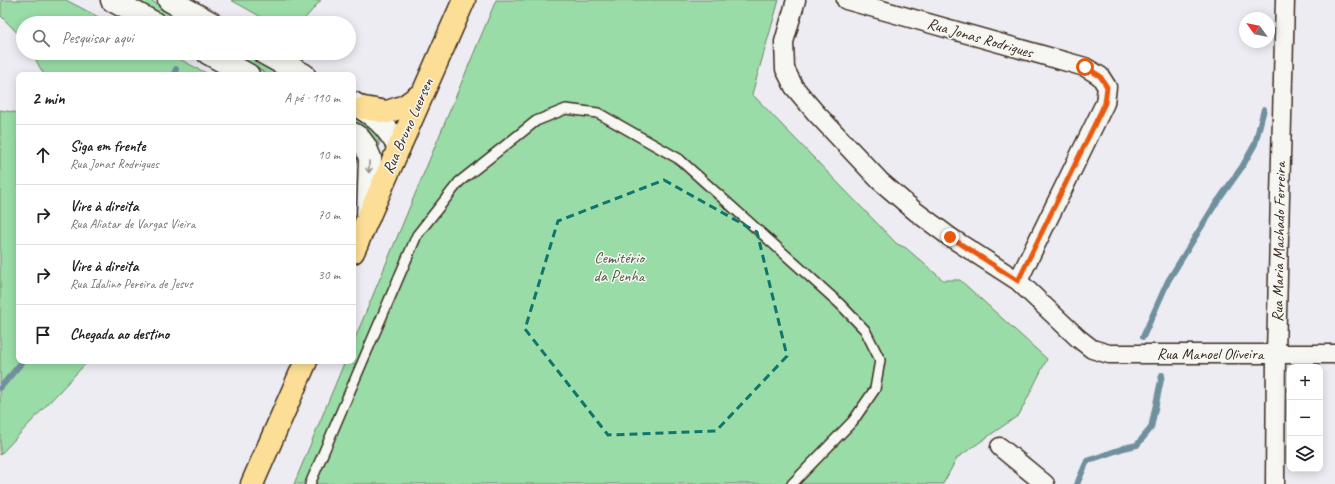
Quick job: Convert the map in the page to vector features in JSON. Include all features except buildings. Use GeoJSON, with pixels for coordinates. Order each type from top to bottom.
{"type":"FeatureCollection","features":[{"type":"Feature","properties":{"kind":"main road"},"geometry":{"type":"LineString","coordinates":[[112,0],[141,16]]}},
{"type":"Feature","properties":{"kind":"main road"},"geometry":{"type":"LineString","coordinates":[[169,0],[198,16]]}},
{"type":"Feature","properties":{"kind":"main road","name":"Rua Bruno Luersen"},"geometry":{"type":"LineString","coordinates":[[356,245],[464,0]]}},
{"type":"Feature","properties":{"kind":"main road"},"geometry":{"type":"LineString","coordinates":[[221,60],[243,72]]}},
{"type":"Feature","properties":{"kind":"main road"},"geometry":{"type":"LineString","coordinates":[[277,60],[299,72]]}},
{"type":"Feature","properties":{"kind":"main road"},"geometry":{"type":"LineString","coordinates":[[358,106],[387,112],[405,106],[423,93]]}},
{"type":"Feature","properties":{"kind":"main road"},"geometry":{"type":"LineString","coordinates":[[358,106],[381,121],[392,134],[399,147]]}},
{"type":"Feature","properties":{"kind":"main road"},"geometry":{"type":"LineString","coordinates":[[356,136],[365,146],[370,158],[368,218]]}},
{"type":"Feature","properties":{"kind":"main road"},"geometry":{"type":"LineString","coordinates":[[252,484],[305,364]]}},
{"type":"Feature","properties":{"kind":"street","name":"Rua Manoel Oliveira"},"geometry":{"type":"LineString","coordinates":[[796,0],[784,42],[785,69],[794,87],[815,112],[880,181],[915,211],[950,237],[1018,281],[1078,338],[1092,349],[1109,354],[1335,354]]}},
{"type":"Feature","properties":{"kind":"street","name":"Rua Jonas Rodrigues"},"geometry":{"type":"LineString","coordinates":[[846,0],[1085,67],[1100,76],[1107,87],[1105,103],[1018,281]]}},
{"type":"Feature","properties":{"kind":"street","name":"Rua Maria Machado Ferreira"},"geometry":{"type":"LineString","coordinates":[[1275,484],[1276,354],[1286,0]]}},
{"type":"Feature","properties":{"kind":"street"},"geometry":{"type":"LineString","coordinates":[[1000,447],[1045,484]]}},
{"type":"Feature","properties":{"kind":"lane"},"geometry":{"type":"LineString","coordinates":[[310,484],[417,234],[459,182],[536,121],[566,109],[598,113],[679,159],[840,304],[866,330],[880,360],[874,389],[853,421],[792,484]]}},
{"type":"Feature","properties":{"kind":"highlighted area"},"geometry":{"type":"Polygon","coordinates":[[[664,180],[757,232],[787,356],[716,431],[608,435],[525,329],[558,221],[664,180]]]}},
{"type":"Feature","properties":{"kind":"green space"},"geometry":{"type":"Polygon","coordinates":[[[1,0],[66,0],[97,16],[16,16],[16,32],[1,16],[1,0]]]}},
{"type":"Feature","properties":{"kind":"green space"},"geometry":{"type":"Polygon","coordinates":[[[132,0],[150,0],[179,16],[161,16],[132,0]]]}},
{"type":"Feature","properties":{"kind":"green space"},"geometry":{"type":"Polygon","coordinates":[[[231,0],[321,0],[307,16],[260,16],[231,0]]]}},
{"type":"Feature","properties":{"kind":"green space","name":"Cemitério da Penha"},"geometry":{"type":"Polygon","coordinates":[[[496,0],[779,0],[752,94],[897,244],[906,248],[943,280],[960,280],[1047,359],[1019,415],[957,458],[943,484],[294,484],[344,364],[356,364],[356,336],[496,0]]]}},
{"type":"Feature","properties":{"kind":"green space"},"geometry":{"type":"Polygon","coordinates":[[[36,60],[181,60],[204,72],[42,72],[36,60]]]}},
{"type":"Feature","properties":{"kind":"green space"},"geometry":{"type":"Polygon","coordinates":[[[242,60],[260,60],[282,72],[264,72],[242,60]]]}},
{"type":"Feature","properties":{"kind":"green space"},"geometry":{"type":"Polygon","coordinates":[[[0,110],[16,113],[16,364],[85,364],[0,455],[0,110]]]}},
{"type":"Feature","properties":{"kind":"green space"},"geometry":{"type":"Polygon","coordinates":[[[356,114],[377,131],[379,147],[376,150],[364,129],[356,123],[356,114]]]}},
{"type":"Feature","properties":{"kind":"waterway"},"geometry":{"type":"LineString","coordinates":[[1143,337],[1168,281],[1213,208],[1242,167],[1255,144],[1264,109]]}},
{"type":"Feature","properties":{"kind":"waterway"},"geometry":{"type":"LineString","coordinates":[[0,388],[20,364]]}},
{"type":"Feature","properties":{"kind":"waterway"},"geometry":{"type":"LineString","coordinates":[[1077,484],[1087,461],[1137,445],[1151,428],[1162,375]]}},
{"type":"Feature","properties":{"kind":"route"},"geometry":{"type":"LineString","coordinates":[[950,237],[1018,281],[1105,103],[1107,87],[1100,76],[1085,67]]}}]}
